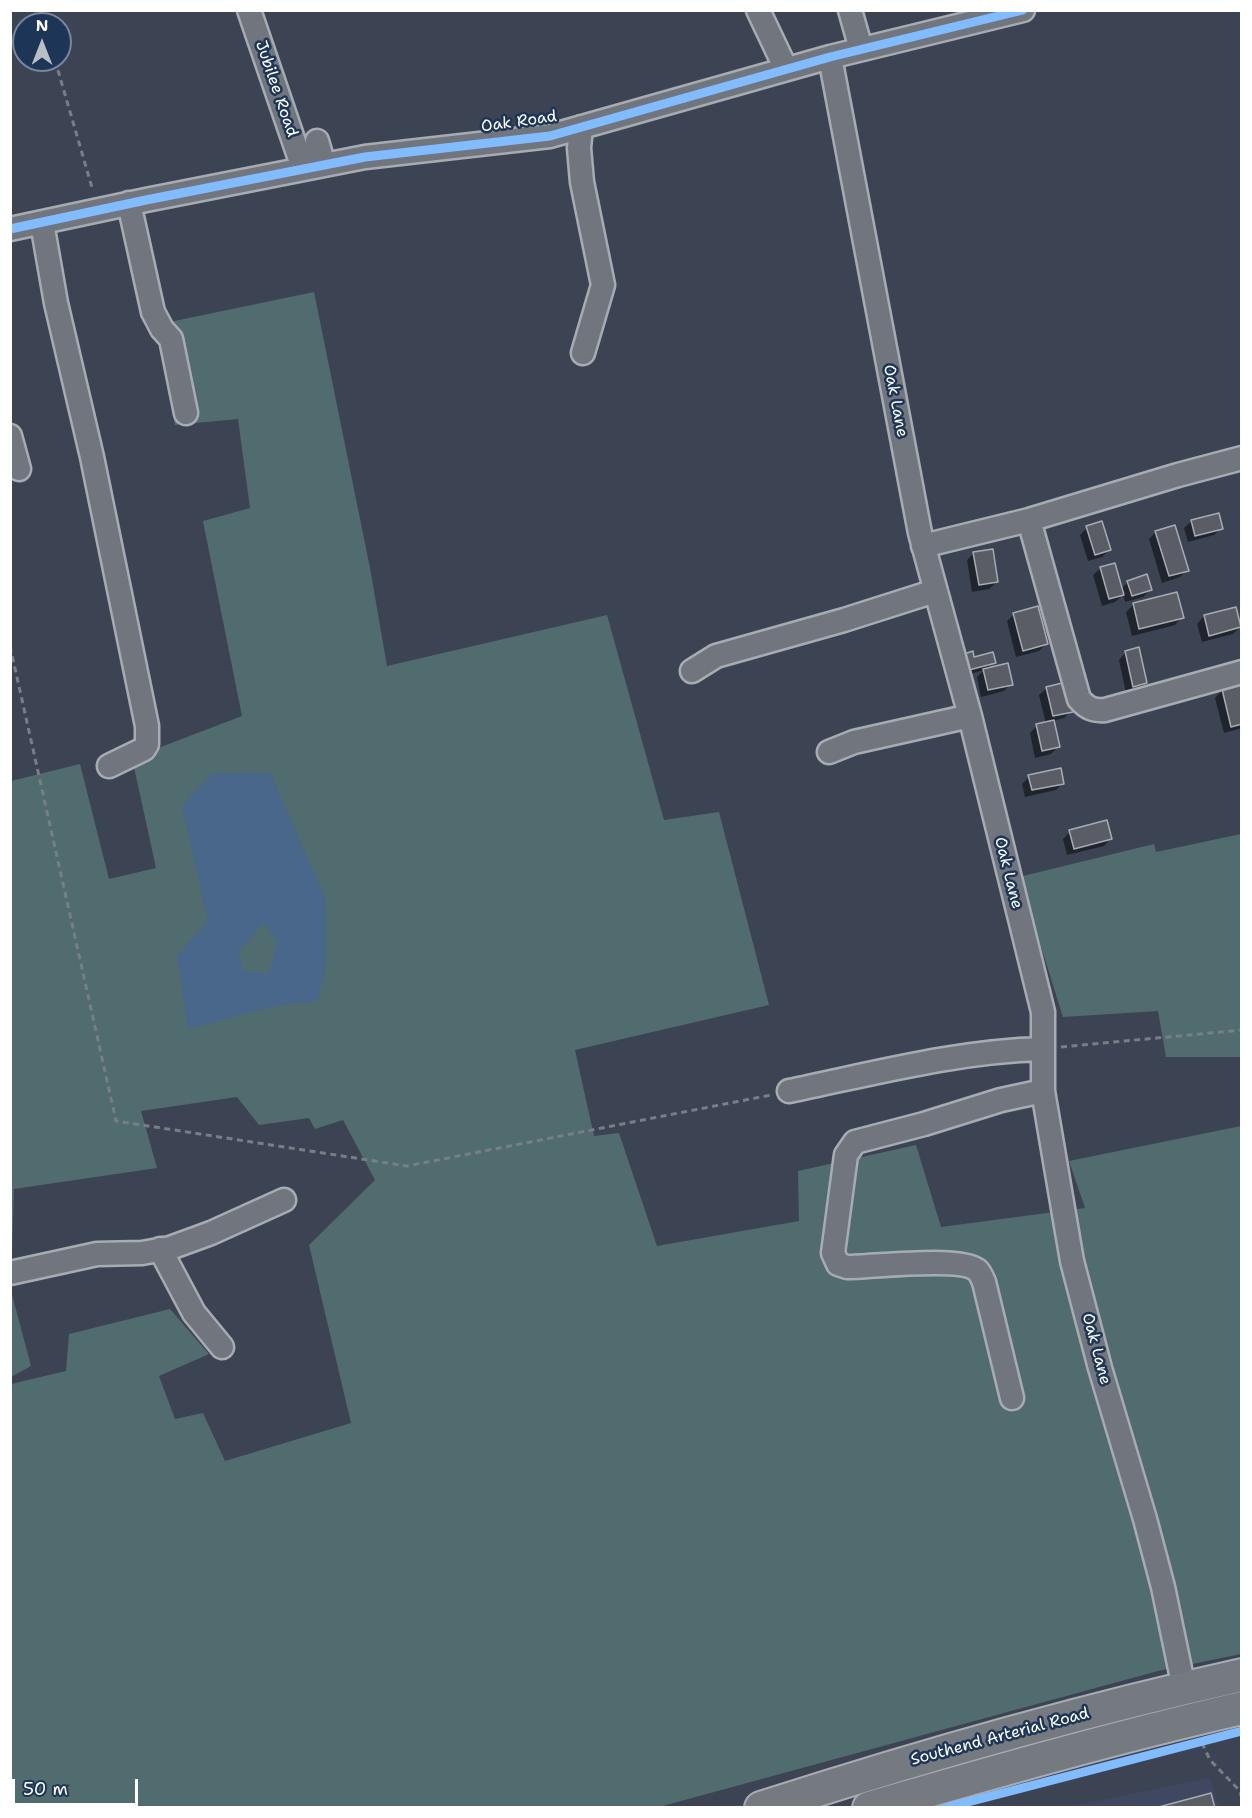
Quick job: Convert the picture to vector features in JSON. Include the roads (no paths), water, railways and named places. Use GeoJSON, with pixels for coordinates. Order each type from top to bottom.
{"type":"FeatureCollection","features":[{"type":"Feature","properties":{"kind":"highway","name":"Southend Arterial Road"},"geometry":{"type":"LineString","coordinates":[[761,1808],[844,1781],[1037,1726],[1242,1675]]}},
{"type":"Feature","properties":{"kind":"highway","name":"Southend Arterial Road"},"geometry":{"type":"LineString","coordinates":[[869,1808],[1043,1758],[1242,1708]]}},
{"type":"Feature","properties":{"kind":"street","name":"Jubilee Road"},"geometry":{"type":"LineString","coordinates":[[249,10],[314,166]]}},
{"type":"Feature","properties":{"kind":"street"},"geometry":{"type":"LineString","coordinates":[[758,10],[786,69]]}},
{"type":"Feature","properties":{"kind":"street"},"geometry":{"type":"LineString","coordinates":[[850,10],[861,50]]}},
{"type":"Feature","properties":{"kind":"street","name":"Oak Road"},"geometry":{"type":"LineString","coordinates":[[10,229],[314,166],[458,145],[550,136],[830,57],[1023,10]]}},
{"type":"Feature","properties":{"kind":"street","name":"Oak Lane"},"geometry":{"type":"LineString","coordinates":[[830,57],[923,546],[970,716],[1043,1012],[1043,1091],[1072,1261],[1163,1587],[1184,1688]]}},
{"type":"Feature","properties":{"kind":"street"},"geometry":{"type":"LineString","coordinates":[[581,127],[579,148],[582,182],[603,285],[583,353]]}},
{"type":"Feature","properties":{"kind":"street"},"geometry":{"type":"LineString","coordinates":[[314,166],[317,141]]}},
{"type":"Feature","properties":{"kind":"street"},"geometry":{"type":"LineString","coordinates":[[129,203],[153,312],[162,329],[171,339],[186,413]]}},
{"type":"Feature","properties":{"kind":"street"},"geometry":{"type":"LineString","coordinates":[[42,223],[56,303],[92,457],[147,726],[147,744],[144,749],[109,766]]}},
{"type":"Feature","properties":{"kind":"street"},"geometry":{"type":"LineString","coordinates":[[10,436],[19,469]]}},
{"type":"Feature","properties":{"kind":"street"},"geometry":{"type":"LineString","coordinates":[[923,546],[1029,520],[1242,458]]}},
{"type":"Feature","properties":{"kind":"street"},"geometry":{"type":"LineString","coordinates":[[1029,520],[1079,699],[1087,707],[1096,711],[1105,710],[1242,672]]}},
{"type":"Feature","properties":{"kind":"street"},"geometry":{"type":"LineString","coordinates":[[692,672],[716,656],[936,591]]}},
{"type":"Feature","properties":{"kind":"street"},"geometry":{"type":"LineString","coordinates":[[829,752],[854,742],[970,716]]}},
{"type":"Feature","properties":{"kind":"street"},"geometry":{"type":"LineString","coordinates":[[789,1091],[946,1059],[1043,1049]]}},
{"type":"Feature","properties":{"kind":"street"},"geometry":{"type":"LineString","coordinates":[[1012,1398],[984,1282],[977,1270],[963,1264],[940,1263],[847,1267],[838,1264],[833,1253],[846,1155],[855,1142],[1001,1100],[1043,1091]]}},
{"type":"Feature","properties":{"kind":"street"},"geometry":{"type":"LineString","coordinates":[[10,1273],[97,1254],[142,1253],[160,1249],[211,1233],[284,1200]]}},
{"type":"Feature","properties":{"kind":"street"},"geometry":{"type":"LineString","coordinates":[[160,1249],[194,1313],[222,1347]]}}]}
